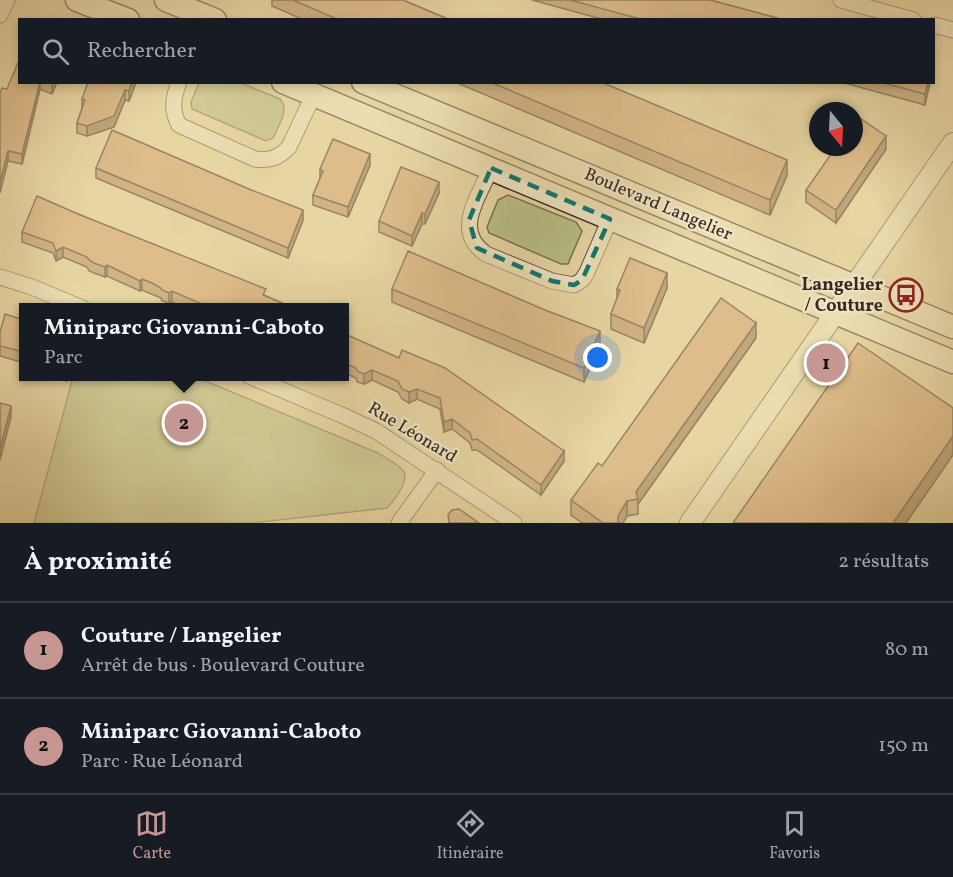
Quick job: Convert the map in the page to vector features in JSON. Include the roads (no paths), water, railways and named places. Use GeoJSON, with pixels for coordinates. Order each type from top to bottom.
{"type":"FeatureCollection","features":[{"type":"Feature","properties":{"kind":"main road"},"geometry":{"type":"LineString","coordinates":[[77,0],[123,18]]}},
{"type":"Feature","properties":{"kind":"main road"},"geometry":{"type":"LineString","coordinates":[[166,0],[210,18]]}},
{"type":"Feature","properties":{"kind":"main road","name":"Boulevard Langelier"},"geometry":{"type":"LineString","coordinates":[[287,84],[953,362]]}},
{"type":"Feature","properties":{"kind":"main road","name":"Boulevard Langelier"},"geometry":{"type":"LineString","coordinates":[[368,84],[953,327]]}},
{"type":"Feature","properties":{"kind":"street"},"geometry":{"type":"LineString","coordinates":[[0,15],[7,0]]}},
{"type":"Feature","properties":{"kind":"street"},"geometry":{"type":"LineString","coordinates":[[841,0],[906,18]]}},
{"type":"Feature","properties":{"kind":"street"},"geometry":{"type":"LineString","coordinates":[[935,26],[953,30]]}},
{"type":"Feature","properties":{"kind":"street"},"geometry":{"type":"LineString","coordinates":[[179,84],[173,105],[174,115],[179,125],[255,159],[265,160],[283,154],[289,147],[313,96]]}},
{"type":"Feature","properties":{"kind":"street"},"geometry":{"type":"LineString","coordinates":[[690,523],[953,143]]}},
{"type":"Feature","properties":{"kind":"street","name":"Boulevard Langelier"},"geometry":{"type":"LineString","coordinates":[[491,168],[469,220],[470,239],[486,254],[552,281],[574,285],[582,280],[587,272],[610,219]]}},
{"type":"Feature","properties":{"kind":"street"},"geometry":{"type":"LineString","coordinates":[[0,277],[70,303]]}},
{"type":"Feature","properties":{"kind":"street","name":"Rue Léonard"},"geometry":{"type":"LineString","coordinates":[[261,381],[376,431],[514,523]]}},
{"type":"Feature","properties":{"kind":"street"},"geometry":{"type":"LineString","coordinates":[[399,523],[437,470]]}},
{"type":"Feature","properties":{"kind":"place","name":"Langelier / Couture"},"geometry":{"type":"Point","coordinates":[906,295]}},
{"type":"Feature","properties":{"kind":"place","name":"Couture / Langelier"},"geometry":{"type":"Point","coordinates":[826,363]}},
{"type":"Feature","properties":{"kind":"place","name":"Miniparc Giovanni-Caboto"},"geometry":{"type":"Point","coordinates":[184,423]}}]}
